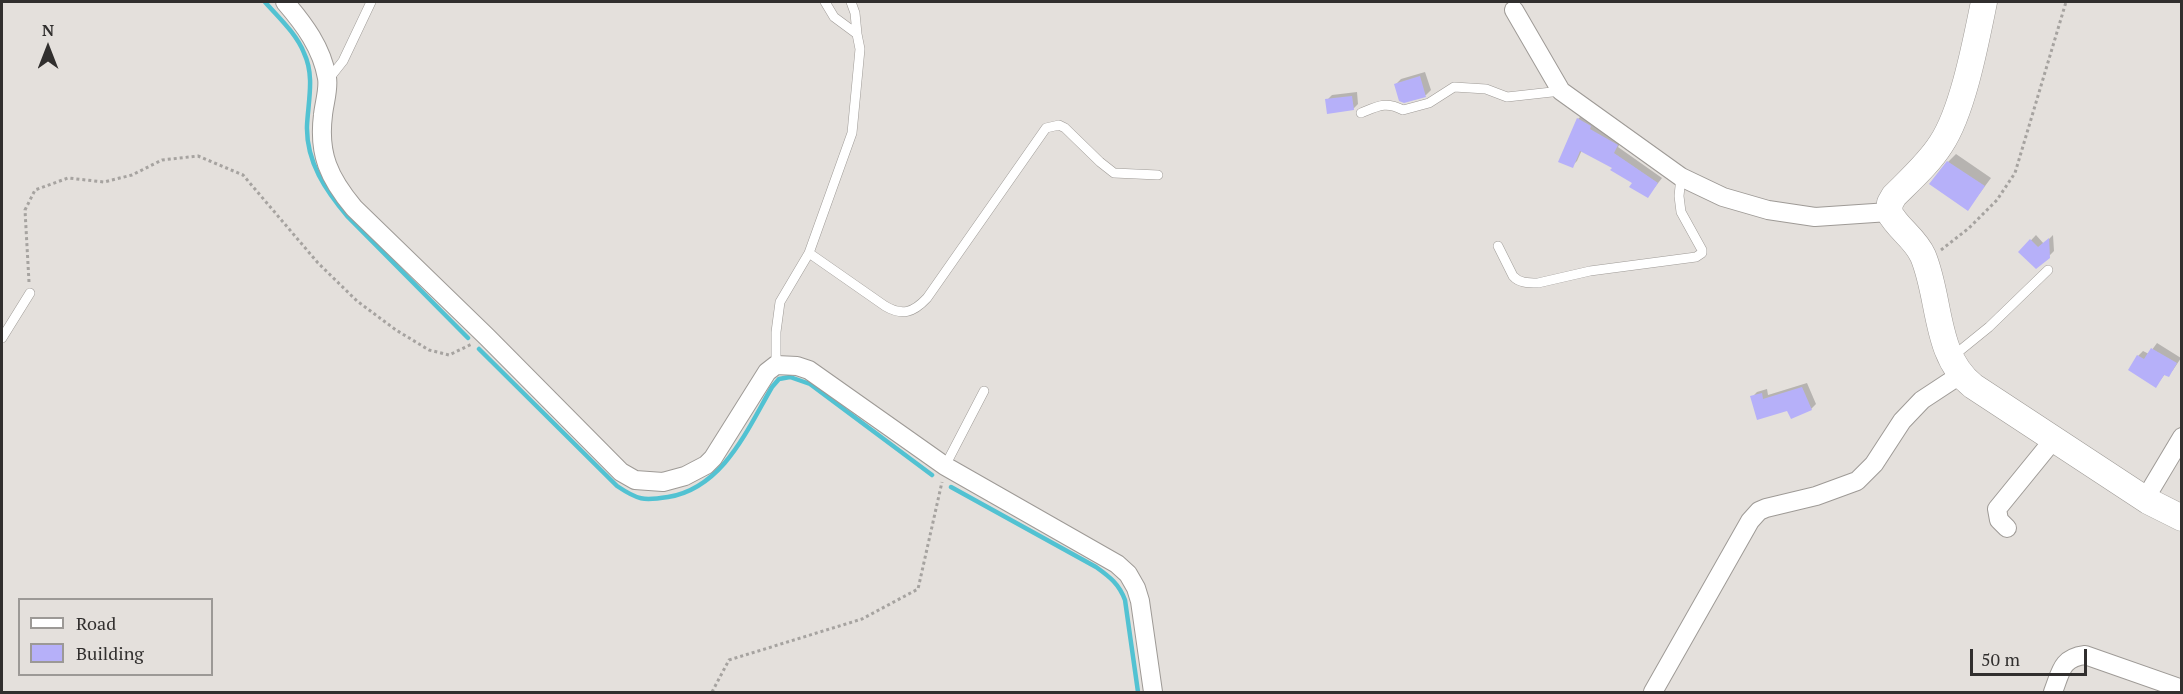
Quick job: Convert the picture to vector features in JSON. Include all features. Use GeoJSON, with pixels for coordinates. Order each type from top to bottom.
{"type":"FeatureCollection","features":[{"type":"Feature","properties":{"kind":"street"},"geometry":{"type":"LineString","coordinates":[[285,2],[317,45],[328,80],[321,141],[324,158],[337,187],[354,208],[621,472],[636,480],[646,482],[674,480],[706,465],[713,458],[761,380],[776,365],[797,366],[819,375],[945,466],[1100,553],[1128,574],[1140,601],[1153,693]]}},
{"type":"Feature","properties":{"kind":"street"},"geometry":{"type":"LineString","coordinates":[[1984,2],[1970,64],[1949,131],[1934,153],[1894,196],[1890,202],[1889,212],[1913,239],[1925,262],[1955,367],[1973,387],[2145,499],[2181,518]]}},
{"type":"Feature","properties":{"kind":"street"},"geometry":{"type":"LineString","coordinates":[[1514,6],[1562,91],[1681,177],[1723,197],[1768,210],[1815,217],[1889,212]]}},
{"type":"Feature","properties":{"kind":"street"},"geometry":{"type":"LineString","coordinates":[[1653,693],[1749,521],[1759,511],[1816,496],[1857,481],[1874,464],[1902,421],[1955,367]]}},
{"type":"Feature","properties":{"kind":"street"},"geometry":{"type":"LineString","coordinates":[[2145,499],[2181,437]]}},
{"type":"Feature","properties":{"kind":"street"},"geometry":{"type":"LineString","coordinates":[[2007,528],[1999,520],[1997,509],[2054,439]]}},
{"type":"Feature","properties":{"kind":"street"},"geometry":{"type":"LineString","coordinates":[[2053,693],[2066,661],[2072,657],[2085,655],[2181,689]]}},
{"type":"Feature","properties":{"kind":"lane"},"geometry":{"type":"LineString","coordinates":[[328,80],[343,61],[371,2]]}},
{"type":"Feature","properties":{"kind":"lane"},"geometry":{"type":"LineString","coordinates":[[825,2],[834,17],[857,34]]}},
{"type":"Feature","properties":{"kind":"lane"},"geometry":{"type":"LineString","coordinates":[[776,365],[776,332],[780,302],[809,253],[852,133],[861,50],[851,2]]}},
{"type":"Feature","properties":{"kind":"lane"},"geometry":{"type":"LineString","coordinates":[[1361,113],[1376,106],[1391,104],[1403,110],[1429,103],[1454,87],[1485,89],[1507,98],[1562,91]]}},
{"type":"Feature","properties":{"kind":"lane"},"geometry":{"type":"LineString","coordinates":[[809,253],[885,306],[895,312],[908,313],[919,307],[927,298],[1046,128],[1059,125],[1065,128],[1114,173],[1158,175]]}},
{"type":"Feature","properties":{"kind":"lane"},"geometry":{"type":"LineString","coordinates":[[1498,246],[1516,280],[1529,283],[1590,271],[1696,257],[1702,253],[1702,250],[1681,212],[1679,196],[1681,177]]}},
{"type":"Feature","properties":{"kind":"lane"},"geometry":{"type":"LineString","coordinates":[[1955,367],[1989,327],[2048,270]]}},
{"type":"Feature","properties":{"kind":"lane"},"geometry":{"type":"LineString","coordinates":[[2,338],[30,293]]}},
{"type":"Feature","properties":{"kind":"lane"},"geometry":{"type":"LineString","coordinates":[[945,466],[984,391]]}},
{"type":"Feature","properties":{"kind":"path"},"geometry":{"type":"LineString","coordinates":[[1925,262],[1969,228],[1997,200],[2015,173],[2066,2]]}},
{"type":"Feature","properties":{"kind":"path"},"geometry":{"type":"LineString","coordinates":[[30,293],[25,210],[35,190],[68,178],[104,182],[132,174],[162,160],[198,156],[243,174],[318,263],[357,301],[396,330],[429,350],[449,355],[487,337]]}},
{"type":"Feature","properties":{"kind":"path"},"geometry":{"type":"LineString","coordinates":[[712,693],[729,660],[862,619],[918,589],[945,466]]}},
{"type":"Feature","properties":{"kind":"building"},"geometry":{"type":"Polygon","coordinates":[[[1420,76],[1426,97],[1404,103],[1399,101],[1394,84],[1420,76]]]}},
{"type":"Feature","properties":{"kind":"building"},"geometry":{"type":"Polygon","coordinates":[[[1352,96],[1354,110],[1327,114],[1325,99],[1352,96]]]}},
{"type":"Feature","properties":{"kind":"building"},"geometry":{"type":"Polygon","coordinates":[[[1577,118],[1591,126],[1590,129],[1618,145],[1614,153],[1658,183],[1648,198],[1629,187],[1632,183],[1610,170],[1612,168],[1580,151],[1573,168],[1558,162],[1577,118]]]}},
{"type":"Feature","properties":{"kind":"building"},"geometry":{"type":"Polygon","coordinates":[[[1947,161],[1985,186],[1968,211],[1929,184],[1947,161]]]}},
{"type":"Feature","properties":{"kind":"building"},"geometry":{"type":"Polygon","coordinates":[[[2049,238],[2050,258],[2036,269],[2018,252],[2030,239],[2038,247],[2049,238]]]}},
{"type":"Feature","properties":{"kind":"building"},"geometry":{"type":"Polygon","coordinates":[[[2151,348],[2177,363],[2169,377],[2164,375],[2156,388],[2128,370],[2137,355],[2144,359],[2151,348]]]}},
{"type":"Feature","properties":{"kind":"building"},"geometry":{"type":"Polygon","coordinates":[[[1802,387],[1812,410],[1791,419],[1787,411],[1757,420],[1750,396],[1762,393],[1763,399],[1802,387]]]}},
{"type":"Feature","properties":{"kind":"waterway"},"geometry":{"type":"LineString","coordinates":[[265,2],[301,46],[307,62],[310,80],[308,139],[314,164],[325,186],[348,217],[468,338]]}},
{"type":"Feature","properties":{"kind":"waterway"},"geometry":{"type":"LineString","coordinates":[[479,349],[617,486],[641,498],[668,497],[704,482],[731,455],[772,387],[779,379],[790,377],[810,384],[932,475]]}},
{"type":"Feature","properties":{"kind":"waterway"},"geometry":{"type":"LineString","coordinates":[[951,487],[1096,567],[1114,581],[1125,600],[1138,692]]}}]}
